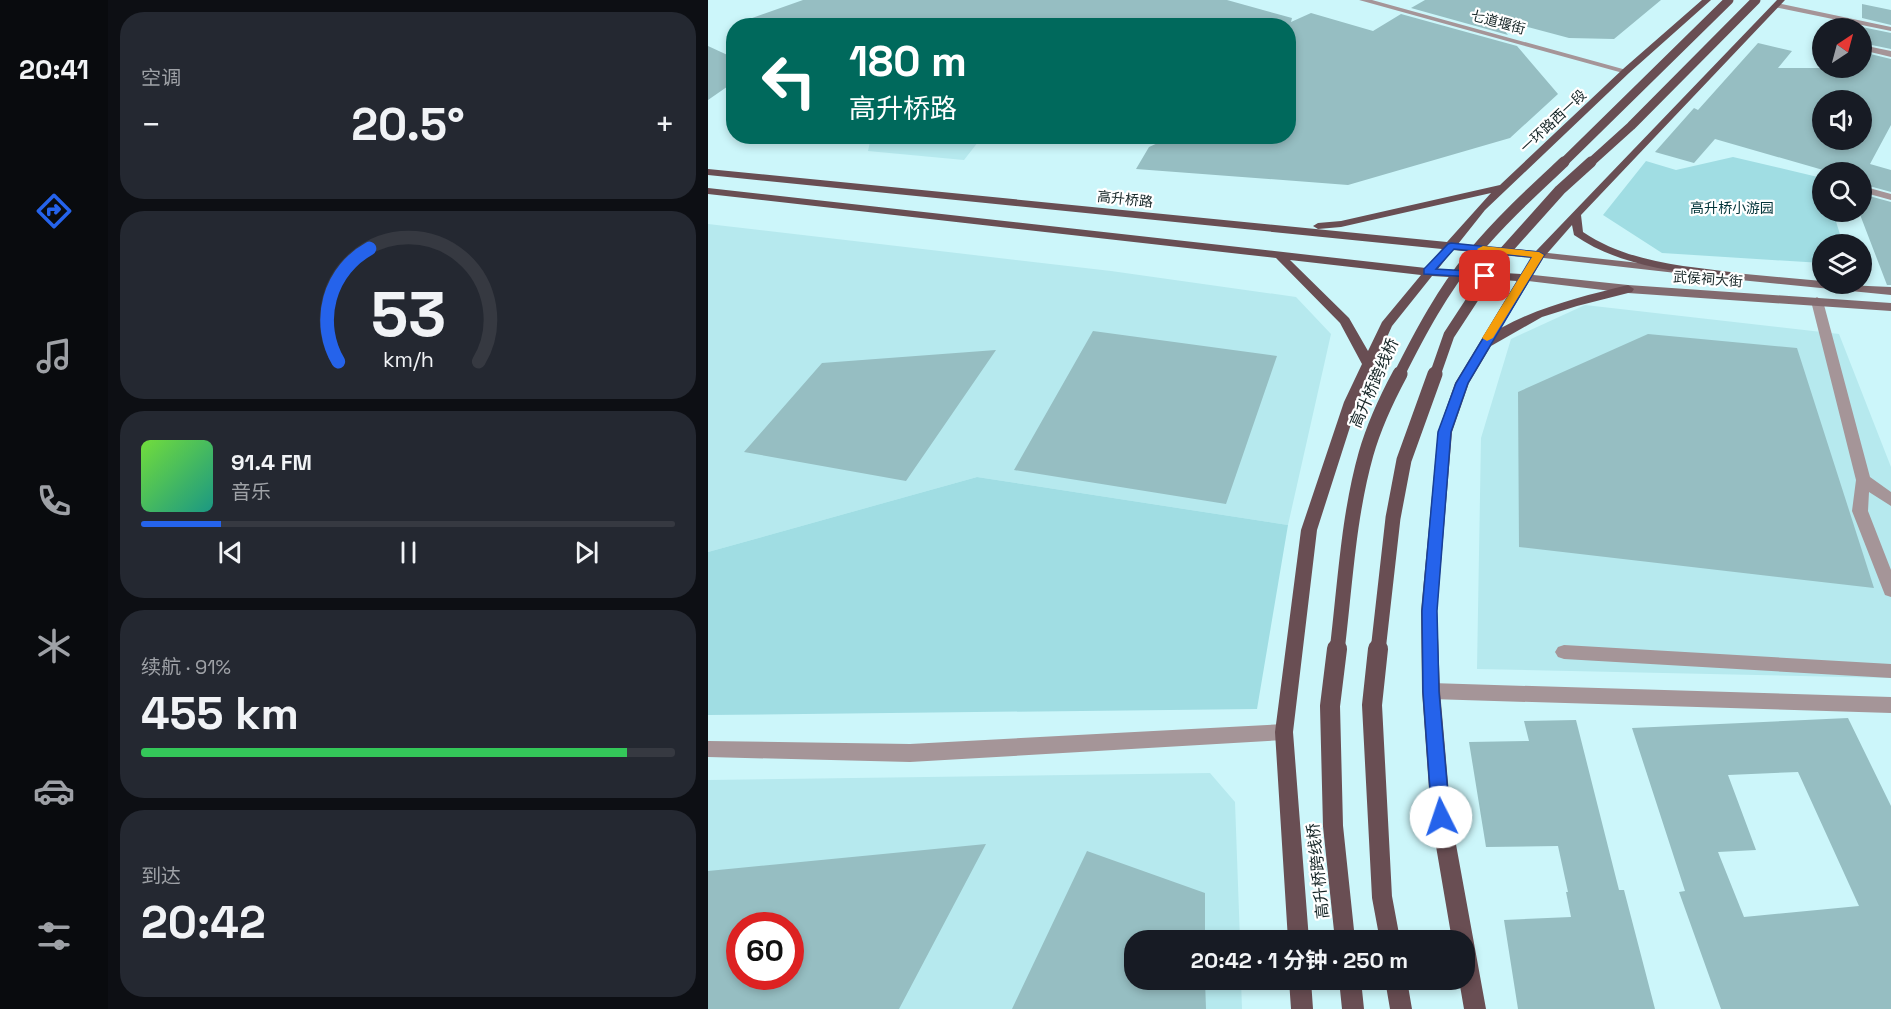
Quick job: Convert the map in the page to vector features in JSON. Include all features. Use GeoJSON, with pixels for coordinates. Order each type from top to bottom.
{"type":"FeatureCollection","features":[{"type":"Feature","properties":{"kind":"main road","name":"一环路西一段"},"geometry":{"type":"LineString","coordinates":[[1297,930],[1284,732],[1309,530],[1351,402],[1386,325],[1481,208],[1626,71],[1707,0]]}},
{"type":"Feature","properties":{"kind":"main road","name":"高升桥跨线桥"},"geometry":{"type":"LineString","coordinates":[[1345,930],[1333,826],[1330,706],[1355,506],[1366,455],[1381,411],[1422,328],[1473,254],[1522,201],[1608,121],[1730,0]]}},
{"type":"Feature","properties":{"kind":"main road"},"geometry":{"type":"LineString","coordinates":[[1388,930],[1382,897],[1372,705],[1393,518],[1404,460],[1449,335],[1500,257],[1560,190],[1631,126],[1756,0]]}},
{"type":"Feature","properties":{"kind":"main road"},"geometry":{"type":"LineString","coordinates":[[1461,930],[1441,817],[1431,692],[1429,611],[1445,432],[1462,383],[1523,278],[1539,255],[1575,214],[1696,91],[1779,2]]}},
{"type":"Feature","properties":{"kind":"main road","name":"高升桥路"},"geometry":{"type":"LineString","coordinates":[[708,172],[1539,255]]}},
{"type":"Feature","properties":{"kind":"main road"},"geometry":{"type":"LineString","coordinates":[[1281,230],[1341,224],[1503,187]]}},
{"type":"Feature","properties":{"kind":"main road"},"geometry":{"type":"LineString","coordinates":[[708,190],[1428,272],[1523,278]]}},
{"type":"Feature","properties":{"kind":"main road"},"geometry":{"type":"LineString","coordinates":[[1575,214],[1578,233],[1590,243],[1660,264],[1738,278]]}},
{"type":"Feature","properties":{"kind":"main road"},"geometry":{"type":"LineString","coordinates":[[1279,255],[1345,321],[1368,364]]}},
{"type":"Feature","properties":{"kind":"main road","name":"武侯祠大街"},"geometry":{"type":"LineString","coordinates":[[1539,255],[1738,278],[1891,291]]}},
{"type":"Feature","properties":{"kind":"main road","name":"武侯祠大街"},"geometry":{"type":"LineString","coordinates":[[1523,278],[1891,308]]}},
{"type":"Feature","properties":{"kind":"main road"},"geometry":{"type":"LineString","coordinates":[[1482,347],[1508,328],[1540,312],[1628,288]]}},
{"type":"Feature","properties":{"kind":"main road"},"geometry":{"type":"LineString","coordinates":[[1301,990],[1302,1009]]}},
{"type":"Feature","properties":{"kind":"main road"},"geometry":{"type":"LineString","coordinates":[[1351,990],[1353,1009]]}},
{"type":"Feature","properties":{"kind":"main road"},"geometry":{"type":"LineString","coordinates":[[1398,990],[1401,1009]]}},
{"type":"Feature","properties":{"kind":"main road"},"geometry":{"type":"LineString","coordinates":[[1472,990],[1475,1009]]}},
{"type":"Feature","properties":{"kind":"street","name":"七道堰街"},"geometry":{"type":"LineString","coordinates":[[1363,0],[1626,71]]}},
{"type":"Feature","properties":{"kind":"street"},"geometry":{"type":"LineString","coordinates":[[1779,2],[1828,18]]}},
{"type":"Feature","properties":{"kind":"street"},"geometry":{"type":"LineString","coordinates":[[1872,27],[1891,29]]}},
{"type":"Feature","properties":{"kind":"street"},"geometry":{"type":"LineString","coordinates":[[1872,50],[1891,54]]}},
{"type":"Feature","properties":{"kind":"street"},"geometry":{"type":"LineString","coordinates":[[1872,192],[1891,197]]}},
{"type":"Feature","properties":{"kind":"street"},"geometry":{"type":"LineString","coordinates":[[1817,301],[1863,480],[1860,511],[1891,590]]}},
{"type":"Feature","properties":{"kind":"street"},"geometry":{"type":"LineString","coordinates":[[1863,480],[1891,500]]}},
{"type":"Feature","properties":{"kind":"street"},"geometry":{"type":"LineString","coordinates":[[1564,652],[1891,671]]}},
{"type":"Feature","properties":{"kind":"street"},"geometry":{"type":"LineString","coordinates":[[1431,692],[1891,705]]}},
{"type":"Feature","properties":{"kind":"street"},"geometry":{"type":"LineString","coordinates":[[708,749],[910,753],[1284,732]]}},
{"type":"Feature","properties":{"kind":"shaded area"},"geometry":{"type":"Polygon","coordinates":[[[869,144],[977,144],[964,160],[868,151],[869,144]]]}},
{"type":"Feature","properties":{"kind":"shaded area"},"geometry":{"type":"Polygon","coordinates":[[[708,224],[1111,271],[1296,297],[1331,334],[1288,525],[977,477],[708,552],[708,224]]]}},
{"type":"Feature","properties":{"kind":"shaded area"},"geometry":{"type":"Polygon","coordinates":[[[1585,305],[1839,334],[1891,467],[1891,678],[1477,669],[1481,438],[1511,339],[1585,305]]]}},
{"type":"Feature","properties":{"kind":"shaded area"},"geometry":{"type":"Polygon","coordinates":[[[1210,773],[1235,802],[1240,930],[1124,930],[1124,990],[1241,990],[1242,1009],[708,1009],[708,780],[1210,773]]]}},
{"type":"Feature","properties":{"kind":"green space","name":"高升桥小游园"},"geometry":{"type":"Polygon","coordinates":[[[1733,157],[1812,176],[1812,222],[1836,222],[1840,234],[1812,234],[1812,262],[1662,253],[1603,215],[1646,161],[1676,170],[1733,157]]]}},
{"type":"Feature","properties":{"kind":"green space"},"geometry":{"type":"Polygon","coordinates":[[[977,477],[1288,525],[1257,709],[708,715],[708,552],[977,477]]]}},
{"type":"Feature","properties":{"kind":"building"},"geometry":{"type":"Polygon","coordinates":[[[803,0],[1227,0],[1292,18],[752,18],[803,0]]]}},
{"type":"Feature","properties":{"kind":"building"},"geometry":{"type":"Polygon","coordinates":[[[1425,0],[1661,0],[1614,39],[1569,38],[1494,18],[1508,35],[1411,8],[1425,0]]]}},
{"type":"Feature","properties":{"kind":"building"},"geometry":{"type":"Polygon","coordinates":[[[1862,4],[1891,10],[1891,25],[1872,20],[1872,18],[1862,18],[1862,4]]]}},
{"type":"Feature","properties":{"kind":"building"},"geometry":{"type":"Polygon","coordinates":[[[1311,13],[1373,31],[1401,14],[1517,46],[1558,94],[1510,138],[1348,185],[1136,169],[1149,147],[1156,144],[1296,144],[1296,20],[1311,13]]]}},
{"type":"Feature","properties":{"kind":"building"},"geometry":{"type":"Polygon","coordinates":[[[1872,29],[1891,33],[1891,49],[1872,45],[1872,29]]]}},
{"type":"Feature","properties":{"kind":"building"},"geometry":{"type":"Polygon","coordinates":[[[1758,43],[1792,51],[1778,68],[1812,68],[1812,78],[1872,78],[1872,54],[1891,59],[1891,125],[1871,162],[1812,162],[1812,167],[1715,139],[1694,163],[1655,152],[1694,108],[1698,110],[1758,43]]]}},
{"type":"Feature","properties":{"kind":"building"},"geometry":{"type":"Polygon","coordinates":[[[708,46],[726,54],[726,88],[708,100],[708,46]]]}},
{"type":"Feature","properties":{"kind":"building"},"geometry":{"type":"Polygon","coordinates":[[[1872,165],[1891,170],[1891,192],[1872,187],[1872,165]]]}},
{"type":"Feature","properties":{"kind":"building"},"geometry":{"type":"Polygon","coordinates":[[[1872,197],[1891,202],[1891,285],[1887,285],[1872,246],[1872,234],[1867,234],[1863,222],[1872,222],[1872,197]]]}},
{"type":"Feature","properties":{"kind":"building"},"geometry":{"type":"Polygon","coordinates":[[[1093,331],[1277,356],[1226,504],[1014,470],[1093,331]]]}},
{"type":"Feature","properties":{"kind":"building"},"geometry":{"type":"Polygon","coordinates":[[[1648,334],[1797,348],[1874,588],[1519,547],[1518,392],[1648,334]]]}},
{"type":"Feature","properties":{"kind":"building"},"geometry":{"type":"Polygon","coordinates":[[[996,350],[906,481],[744,452],[822,363],[996,350]]]}},
{"type":"Feature","properties":{"kind":"building"},"geometry":{"type":"Polygon","coordinates":[[[1848,718],[1891,806],[1891,1009],[1721,1009],[1679,892],[1685,891],[1632,728],[1848,718]],[[1798,772],[1728,775],[1756,850],[1718,852],[1744,917],[1859,906],[1798,772]]]}},
{"type":"Feature","properties":{"kind":"building"},"geometry":{"type":"Polygon","coordinates":[[[1576,720],[1619,890],[1624,890],[1655,1009],[1518,1009],[1504,920],[1571,917],[1566,892],[1568,892],[1558,846],[1486,847],[1469,742],[1529,741],[1524,721],[1576,720]]]}},
{"type":"Feature","properties":{"kind":"building"},"geometry":{"type":"Polygon","coordinates":[[[986,844],[899,1009],[708,1009],[708,871],[986,844]]]}},
{"type":"Feature","properties":{"kind":"building"},"geometry":{"type":"Polygon","coordinates":[[[1087,851],[1205,893],[1205,930],[1124,930],[1124,990],[1205,990],[1206,1009],[1012,1009],[1087,851]]]}},
{"type":"Feature","properties":{"kind":"slow traffic"},"geometry":{"type":"LineString","coordinates":[[1483,249],[1539,255],[1487,338]]}},
{"type":"Feature","properties":{"kind":"route"},"geometry":{"type":"LineString","coordinates":[[1441,817],[1431,692],[1429,611],[1445,432],[1462,383],[1523,278],[1539,255],[1451,246],[1428,272],[1485,276]]}}]}
